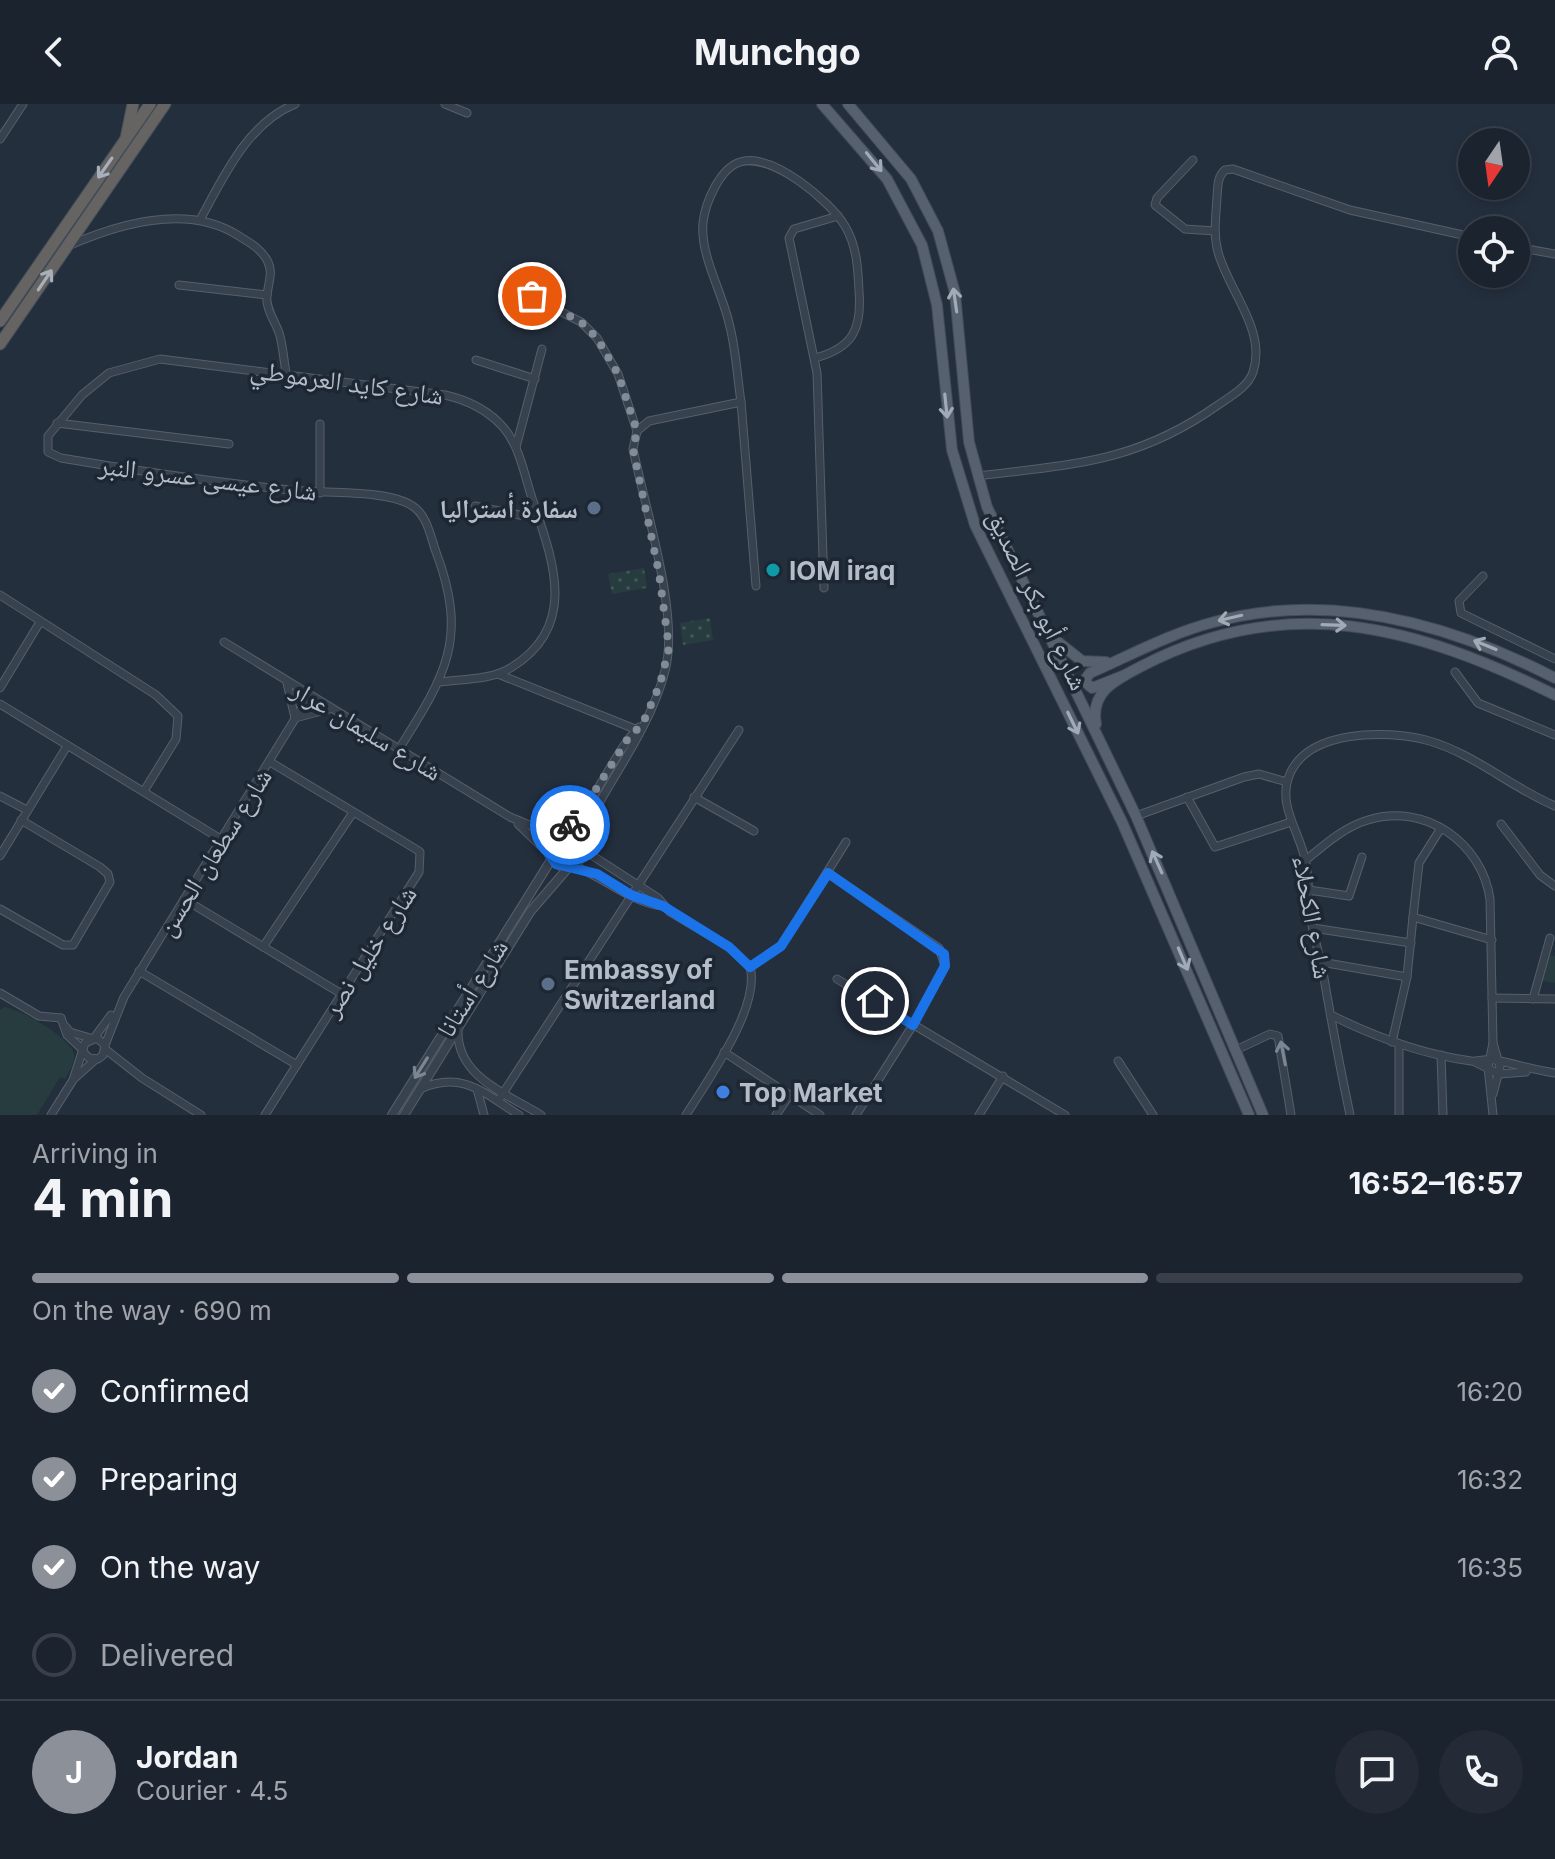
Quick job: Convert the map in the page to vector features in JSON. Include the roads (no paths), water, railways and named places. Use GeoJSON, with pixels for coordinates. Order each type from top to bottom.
{"type":"FeatureCollection","features":[{"type":"Feature","properties":{"kind":"highway"},"geometry":{"type":"LineString","coordinates":[[126,138],[133,104]]}},
{"type":"Feature","properties":{"kind":"highway"},"geometry":{"type":"LineString","coordinates":[[0,321],[150,104]]}},
{"type":"Feature","properties":{"kind":"highway"},"geometry":{"type":"LineString","coordinates":[[0,344],[165,104]]}},
{"type":"Feature","properties":{"kind":"main road","name":"شارع أبو بكر الصديق"},"geometry":{"type":"LineString","coordinates":[[822,104],[887,179],[922,245],[937,305],[952,450],[975,525],[1122,822],[1249,1115]]}},
{"type":"Feature","properties":{"kind":"main road","name":"شارع أبو بكر الصديق"},"geometry":{"type":"LineString","coordinates":[[848,104],[911,179],[942,242],[955,293],[964,409],[977,476],[993,522],[1136,816],[1238,1049],[1263,1115]]}},
{"type":"Feature","properties":{"kind":"main road"},"geometry":{"type":"LineString","coordinates":[[1555,678],[1462,636],[1411,622],[1328,610],[1266,612],[1214,622],[1087,674],[1086,684],[1095,688],[1185,646],[1220,636],[1274,626],[1332,625],[1387,631],[1444,645],[1555,695]]}},
{"type":"Feature","properties":{"kind":"main road"},"geometry":{"type":"LineString","coordinates":[[1049,632],[1082,661],[1116,661]]}},
{"type":"Feature","properties":{"kind":"main road"},"geometry":{"type":"LineString","coordinates":[[1099,738],[1094,718],[1097,700],[1108,685],[1125,675]]}},
{"type":"Feature","properties":{"kind":"street"},"geometry":{"type":"LineString","coordinates":[[0,139],[23,104]]}},
{"type":"Feature","properties":{"kind":"street"},"geometry":{"type":"LineString","coordinates":[[201,218],[234,161],[262,123],[295,104]]}},
{"type":"Feature","properties":{"kind":"street"},"geometry":{"type":"LineString","coordinates":[[445,104],[467,113]]}},
{"type":"Feature","properties":{"kind":"street"},"geometry":{"type":"LineString","coordinates":[[1193,160],[1157,198],[1155,205],[1185,229],[1215,231]]}},
{"type":"Feature","properties":{"kind":"street"},"geometry":{"type":"LineString","coordinates":[[756,586],[741,402],[729,324],[704,236],[709,200],[727,170],[737,163],[750,162],[812,189],[838,216],[856,255],[860,318],[848,344],[815,358]]}},
{"type":"Feature","properties":{"kind":"street"},"geometry":{"type":"LineString","coordinates":[[977,476],[1046,470],[1125,455],[1185,426],[1245,385],[1254,368],[1254,341],[1219,258],[1215,231],[1222,172],[1233,169],[1350,210],[1458,234]]}},
{"type":"Feature","properties":{"kind":"street"},"geometry":{"type":"LineString","coordinates":[[824,588],[815,358],[789,234],[797,227],[838,216]]}},
{"type":"Feature","properties":{"kind":"street"},"geometry":{"type":"LineString","coordinates":[[67,246],[134,224],[201,218],[222,225],[260,251],[271,274],[267,295],[281,338],[286,373]]}},
{"type":"Feature","properties":{"kind":"street"},"geometry":{"type":"LineString","coordinates":[[85,221],[85,234],[94,236]]}},
{"type":"Feature","properties":{"kind":"street"},"geometry":{"type":"LineString","coordinates":[[1530,250],[1555,254]]}},
{"type":"Feature","properties":{"kind":"street"},"geometry":{"type":"LineString","coordinates":[[179,285],[267,295]]}},
{"type":"Feature","properties":{"kind":"street"},"geometry":{"type":"LineString","coordinates":[[516,289],[581,322],[597,338],[618,374],[637,431],[633,449],[670,641],[664,673],[640,727],[585,829],[585,847],[571,867]]}},
{"type":"Feature","properties":{"kind":"street"},"geometry":{"type":"LineString","coordinates":[[516,449],[542,349]]}},
{"type":"Feature","properties":{"kind":"street","name":"شارع كايد العرموطي"},"geometry":{"type":"LineString","coordinates":[[57,423],[96,384],[133,364],[173,358],[467,401],[498,423],[516,449],[555,582],[552,617],[545,635],[531,652],[498,674],[440,682]]}},
{"type":"Feature","properties":{"kind":"street"},"geometry":{"type":"LineString","coordinates":[[476,360],[535,379]]}},
{"type":"Feature","properties":{"kind":"street"},"geometry":{"type":"LineString","coordinates":[[637,431],[649,421],[741,402]]}},
{"type":"Feature","properties":{"kind":"street"},"geometry":{"type":"LineString","coordinates":[[57,423],[229,444]]}},
{"type":"Feature","properties":{"kind":"street","name":"شارع عيسى عسرو النبر"},"geometry":{"type":"LineString","coordinates":[[57,423],[45,444],[48,452],[55,456],[153,473],[402,501],[424,517],[447,581],[452,628],[440,682]]}},
{"type":"Feature","properties":{"kind":"street"},"geometry":{"type":"LineString","coordinates":[[320,424],[320,493]]}},
{"type":"Feature","properties":{"kind":"street"},"geometry":{"type":"LineString","coordinates":[[475,506],[539,519]]}},
{"type":"Feature","properties":{"kind":"street"},"geometry":{"type":"LineString","coordinates":[[1483,576],[1459,601],[1461,613],[1555,659]]}},
{"type":"Feature","properties":{"kind":"street"},"geometry":{"type":"LineString","coordinates":[[0,595],[156,695],[178,716],[176,739],[144,791]]}},
{"type":"Feature","properties":{"kind":"street"},"geometry":{"type":"LineString","coordinates":[[0,688],[40,622]]}},
{"type":"Feature","properties":{"kind":"street","name":"شارع سليمان عرار"},"geometry":{"type":"LineString","coordinates":[[224,642],[510,817],[557,834],[575,833],[585,847],[658,898],[663,906]]}},
{"type":"Feature","properties":{"kind":"street"},"geometry":{"type":"LineString","coordinates":[[1455,672],[1478,703],[1555,735]]}},
{"type":"Feature","properties":{"kind":"street"},"geometry":{"type":"LineString","coordinates":[[498,674],[640,727]]}},
{"type":"Feature","properties":{"kind":"street"},"geometry":{"type":"LineString","coordinates":[[287,682],[295,718],[318,709],[331,708]]}},
{"type":"Feature","properties":{"kind":"street"},"geometry":{"type":"LineString","coordinates":[[399,749],[440,682]]}},
{"type":"Feature","properties":{"kind":"street","name":"شارع سطعان الحسن"},"geometry":{"type":"LineString","coordinates":[[84,1051],[118,1007],[309,696]]}},
{"type":"Feature","properties":{"kind":"street"},"geometry":{"type":"LineString","coordinates":[[0,704],[219,838]]}},
{"type":"Feature","properties":{"kind":"street"},"geometry":{"type":"LineString","coordinates":[[550,856],[557,834],[581,813],[640,727]]}},
{"type":"Feature","properties":{"kind":"street"},"geometry":{"type":"LineString","coordinates":[[498,1101],[739,730]]}},
{"type":"Feature","properties":{"kind":"street"},"geometry":{"type":"LineString","coordinates":[[1136,816],[1254,775],[1287,782],[1300,760],[1323,746],[1348,736],[1389,733],[1425,740],[1467,755],[1555,806]]}},
{"type":"Feature","properties":{"kind":"street"},"geometry":{"type":"LineString","coordinates":[[0,856],[67,746]]}},
{"type":"Feature","properties":{"kind":"street","name":"شارع خليل نصر"},"geometry":{"type":"LineString","coordinates":[[265,1115],[419,872],[422,861],[420,852],[352,814],[270,762]]}},
{"type":"Feature","properties":{"kind":"street","name":"شارع الكحلاء"},"geometry":{"type":"LineString","coordinates":[[1287,782],[1291,822],[1306,860],[1313,928],[1350,1115]]}},
{"type":"Feature","properties":{"kind":"street"},"geometry":{"type":"LineString","coordinates":[[0,796],[27,810]]}},
{"type":"Feature","properties":{"kind":"street"},"geometry":{"type":"LineString","coordinates":[[694,797],[754,831]]}},
{"type":"Feature","properties":{"kind":"street"},"geometry":{"type":"LineString","coordinates":[[1187,797],[1215,847],[1291,822]]}},
{"type":"Feature","properties":{"kind":"street"},"geometry":{"type":"LineString","coordinates":[[263,947],[352,814]]}},
{"type":"Feature","properties":{"kind":"street","name":"شارع سليمان عرار"},"geometry":{"type":"LineString","coordinates":[[510,817],[550,856],[571,867],[597,874],[631,895],[663,906]]}},
{"type":"Feature","properties":{"kind":"street"},"geometry":{"type":"LineString","coordinates":[[1306,860],[1346,830],[1377,817],[1421,820],[1441,828],[1469,849],[1483,870],[1490,899],[1493,1043],[1489,1071],[1493,1115]]}},
{"type":"Feature","properties":{"kind":"street"},"geometry":{"type":"LineString","coordinates":[[0,909],[63,945],[73,945],[110,882],[108,874],[100,867],[21,820]]}},
{"type":"Feature","properties":{"kind":"street"},"geometry":{"type":"LineString","coordinates":[[1501,824],[1540,875],[1555,886]]}},
{"type":"Feature","properties":{"kind":"street"},"geometry":{"type":"LineString","coordinates":[[1399,1115],[1396,1043],[1407,977],[1419,863],[1441,828]]}},
{"type":"Feature","properties":{"kind":"street"},"geometry":{"type":"LineString","coordinates":[[750,967],[781,946],[846,842]]}},
{"type":"Feature","properties":{"kind":"street","name":"شارع أستانا"},"geometry":{"type":"LineString","coordinates":[[392,1115],[550,856]]}},
{"type":"Feature","properties":{"kind":"street"},"geometry":{"type":"LineString","coordinates":[[1309,890],[1349,896],[1362,857]]}},
{"type":"Feature","properties":{"kind":"street","name":"شارع أستانا"},"geometry":{"type":"LineString","coordinates":[[404,1115],[542,894],[571,867]]}},
{"type":"Feature","properties":{"kind":"street"},"geometry":{"type":"LineString","coordinates":[[828,873],[942,951],[945,966],[913,1025],[856,1115]]}},
{"type":"Feature","properties":{"kind":"street"},"geometry":{"type":"LineString","coordinates":[[184,899],[340,993]]}},
{"type":"Feature","properties":{"kind":"street"},"geometry":{"type":"LineString","coordinates":[[663,906],[729,947],[750,967],[749,998],[724,1052],[686,1115]]}},
{"type":"Feature","properties":{"kind":"street"},"geometry":{"type":"LineString","coordinates":[[1413,917],[1492,940]]}},
{"type":"Feature","properties":{"kind":"street"},"geometry":{"type":"LineString","coordinates":[[1313,928],[1411,943]]}},
{"type":"Feature","properties":{"kind":"street"},"geometry":{"type":"LineString","coordinates":[[1533,999],[1550,938]]}},
{"type":"Feature","properties":{"kind":"street"},"geometry":{"type":"LineString","coordinates":[[1321,962],[1407,977]]}},
{"type":"Feature","properties":{"kind":"street"},"geometry":{"type":"LineString","coordinates":[[139,971],[297,1065]]}},
{"type":"Feature","properties":{"kind":"street"},"geometry":{"type":"LineString","coordinates":[[837,979],[1065,1115]]}},
{"type":"Feature","properties":{"kind":"street"},"geometry":{"type":"LineString","coordinates":[[1,997],[39,1016],[61,1018]]}},
{"type":"Feature","properties":{"kind":"street"},"geometry":{"type":"LineString","coordinates":[[1492,998],[1555,999]]}},
{"type":"Feature","properties":{"kind":"street","name":"شارع سطعان الحسن"},"geometry":{"type":"LineString","coordinates":[[97,1059],[105,1047],[118,1007]]}},
{"type":"Feature","properties":{"kind":"street"},"geometry":{"type":"LineString","coordinates":[[1331,1015],[1396,1043],[1475,1062],[1499,1074],[1553,1072]]}},
{"type":"Feature","properties":{"kind":"street"},"geometry":{"type":"LineString","coordinates":[[61,1018],[70,1032],[92,1038],[128,1067],[201,1115]]}},
{"type":"Feature","properties":{"kind":"street"},"geometry":{"type":"LineString","coordinates":[[61,1018],[67,1035],[84,1051],[97,1059],[128,1067]]}},
{"type":"Feature","properties":{"kind":"street"},"geometry":{"type":"LineString","coordinates":[[458,1031],[459,1052],[466,1066],[541,1115]]}},
{"type":"Feature","properties":{"kind":"street"},"geometry":{"type":"LineString","coordinates":[[1238,1049],[1270,1034],[1278,1036],[1291,1115]]}},
{"type":"Feature","properties":{"kind":"street"},"geometry":{"type":"LineString","coordinates":[[1493,1043],[1499,1061],[1493,1094]]}},
{"type":"Feature","properties":{"kind":"street"},"geometry":{"type":"LineString","coordinates":[[51,1115],[73,1080],[84,1051]]}},
{"type":"Feature","properties":{"kind":"street"},"geometry":{"type":"LineString","coordinates":[[724,1052],[820,1115]]}},
{"type":"Feature","properties":{"kind":"street"},"geometry":{"type":"LineString","coordinates":[[1441,1055],[1443,1115]]}},
{"type":"Feature","properties":{"kind":"street"},"geometry":{"type":"LineString","coordinates":[[73,1080],[97,1059]]}},
{"type":"Feature","properties":{"kind":"street"},"geometry":{"type":"LineString","coordinates":[[1475,1062],[1489,1059],[1553,1072]]}},
{"type":"Feature","properties":{"kind":"street"},"geometry":{"type":"LineString","coordinates":[[1118,1061],[1153,1115]]}},
{"type":"Feature","properties":{"kind":"street"},"geometry":{"type":"LineString","coordinates":[[979,1115],[1003,1076]]}},
{"type":"Feature","properties":{"kind":"street"},"geometry":{"type":"LineString","coordinates":[[420,1089],[447,1080],[477,1089],[519,1115]]}},
{"type":"Feature","properties":{"kind":"street"},"geometry":{"type":"LineString","coordinates":[[477,1089],[484,1115]]}},
{"type":"Feature","properties":{"kind":"street"},"geometry":{"type":"LineString","coordinates":[[776,1115],[789,1096]]}},
{"type":"Feature","properties":{"kind":"place","name":"سفارة أستراليا"},"geometry":{"type":"Point","coordinates":[594,508]}},
{"type":"Feature","properties":{"kind":"place","name":"IOM iraq"},"geometry":{"type":"Point","coordinates":[773,570]}},
{"type":"Feature","properties":{"kind":"place","name":"Embassy of Switzerland"},"geometry":{"type":"Point","coordinates":[548,984]}},
{"type":"Feature","properties":{"kind":"place","name":"Top Market"},"geometry":{"type":"Point","coordinates":[723,1092]}}]}
